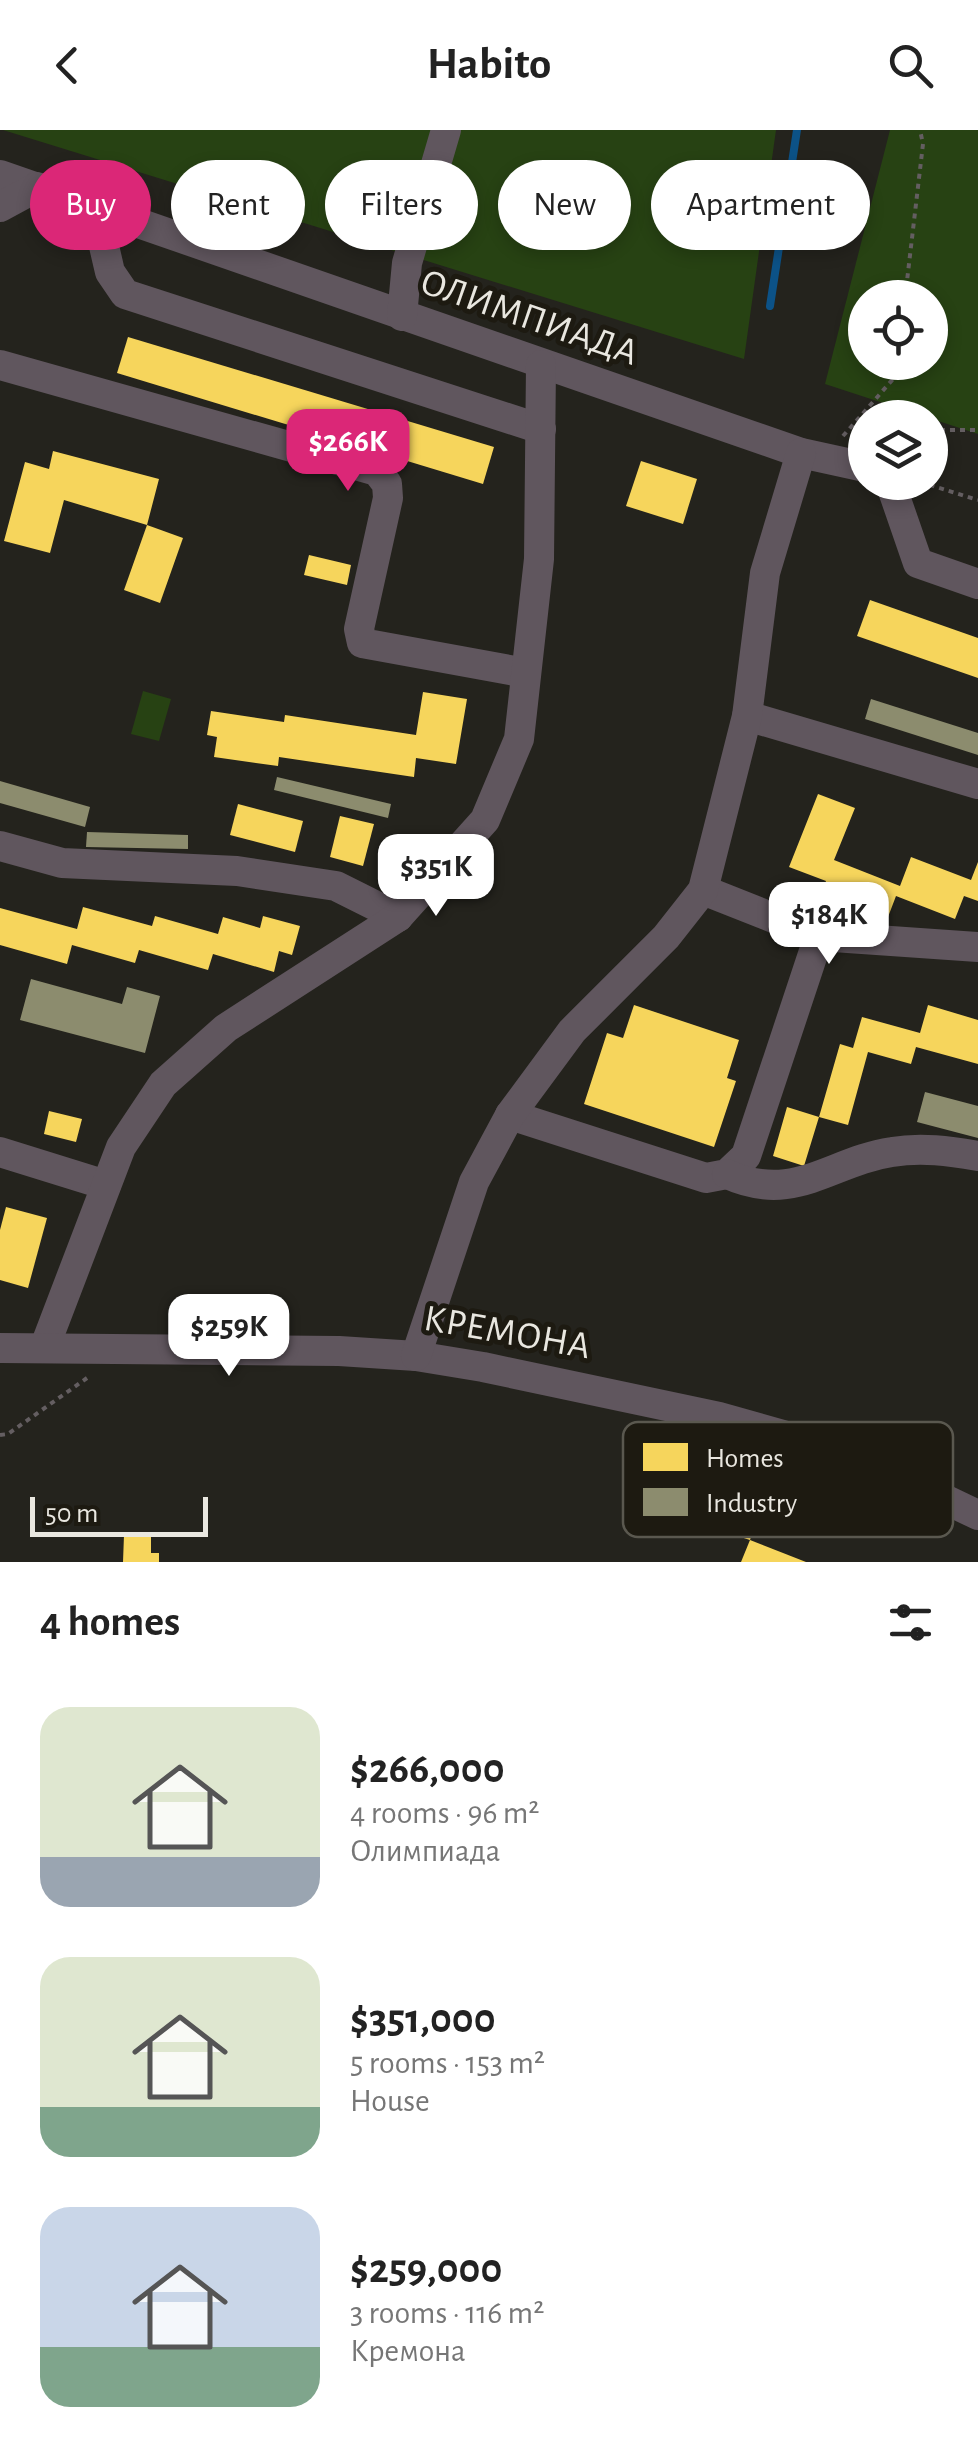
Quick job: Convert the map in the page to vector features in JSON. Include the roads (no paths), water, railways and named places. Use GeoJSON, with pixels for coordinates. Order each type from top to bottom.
{"type":"FeatureCollection","features":[{"type":"Feature","properties":{"kind":"street"},"geometry":{"type":"LineString","coordinates":[[402,316],[407,262],[446,130]]}},
{"type":"Feature","properties":{"kind":"street","name":"ОЛИМПИАДА"},"geometry":{"type":"LineString","coordinates":[[0,175],[30,186]]}},
{"type":"Feature","properties":{"kind":"street"},"geometry":{"type":"LineString","coordinates":[[0,207],[30,192]]}},
{"type":"Feature","properties":{"kind":"street","name":"ОЛИМПИАДА"},"geometry":{"type":"LineString","coordinates":[[151,227],[541,366],[812,456],[848,464]]}},
{"type":"Feature","properties":{"kind":"street"},"geometry":{"type":"LineString","coordinates":[[105,250],[110,272],[125,294],[541,429]]}},
{"type":"Feature","properties":{"kind":"street"},"geometry":{"type":"LineString","coordinates":[[0,365],[378,470],[387,484],[388,498],[359,629],[362,644],[526,673]]}},
{"type":"Feature","properties":{"kind":"street"},"geometry":{"type":"LineString","coordinates":[[45,1346],[121,1147],[163,1084],[226,1028],[398,917],[485,820],[519,739],[539,559],[541,366]]}},
{"type":"Feature","properties":{"kind":"street"},"geometry":{"type":"LineString","coordinates":[[416,1356],[474,1182],[510,1115],[572,1031],[666,936],[703,890],[747,716],[765,572],[812,456]]}},
{"type":"Feature","properties":{"kind":"street"},"geometry":{"type":"LineString","coordinates":[[896,500],[918,563],[978,584]]}},
{"type":"Feature","properties":{"kind":"street"},"geometry":{"type":"LineString","coordinates":[[747,716],[978,784]]}},
{"type":"Feature","properties":{"kind":"street"},"geometry":{"type":"LineString","coordinates":[[0,846],[62,863],[237,871],[336,886],[398,917]]}},
{"type":"Feature","properties":{"kind":"street"},"geometry":{"type":"LineString","coordinates":[[703,890],[819,936],[978,947]]}},
{"type":"Feature","properties":{"kind":"street"},"geometry":{"type":"LineString","coordinates":[[510,1115],[706,1178],[728,1174],[746,1156],[819,936]]}},
{"type":"Feature","properties":{"kind":"street"},"geometry":{"type":"LineString","coordinates":[[728,1174],[750,1185],[773,1186],[813,1179],[890,1152],[946,1150],[978,1156]]}},
{"type":"Feature","properties":{"kind":"street"},"geometry":{"type":"LineString","coordinates":[[0,1152],[106,1185]]}},
{"type":"Feature","properties":{"kind":"street","name":"КРЕМОНА"},"geometry":{"type":"LineString","coordinates":[[0,1348],[416,1356],[587,1388],[737,1422]]}},
{"type":"Feature","properties":{"kind":"waterway"},"geometry":{"type":"LineString","coordinates":[[770,306],[797,130]]}}]}
